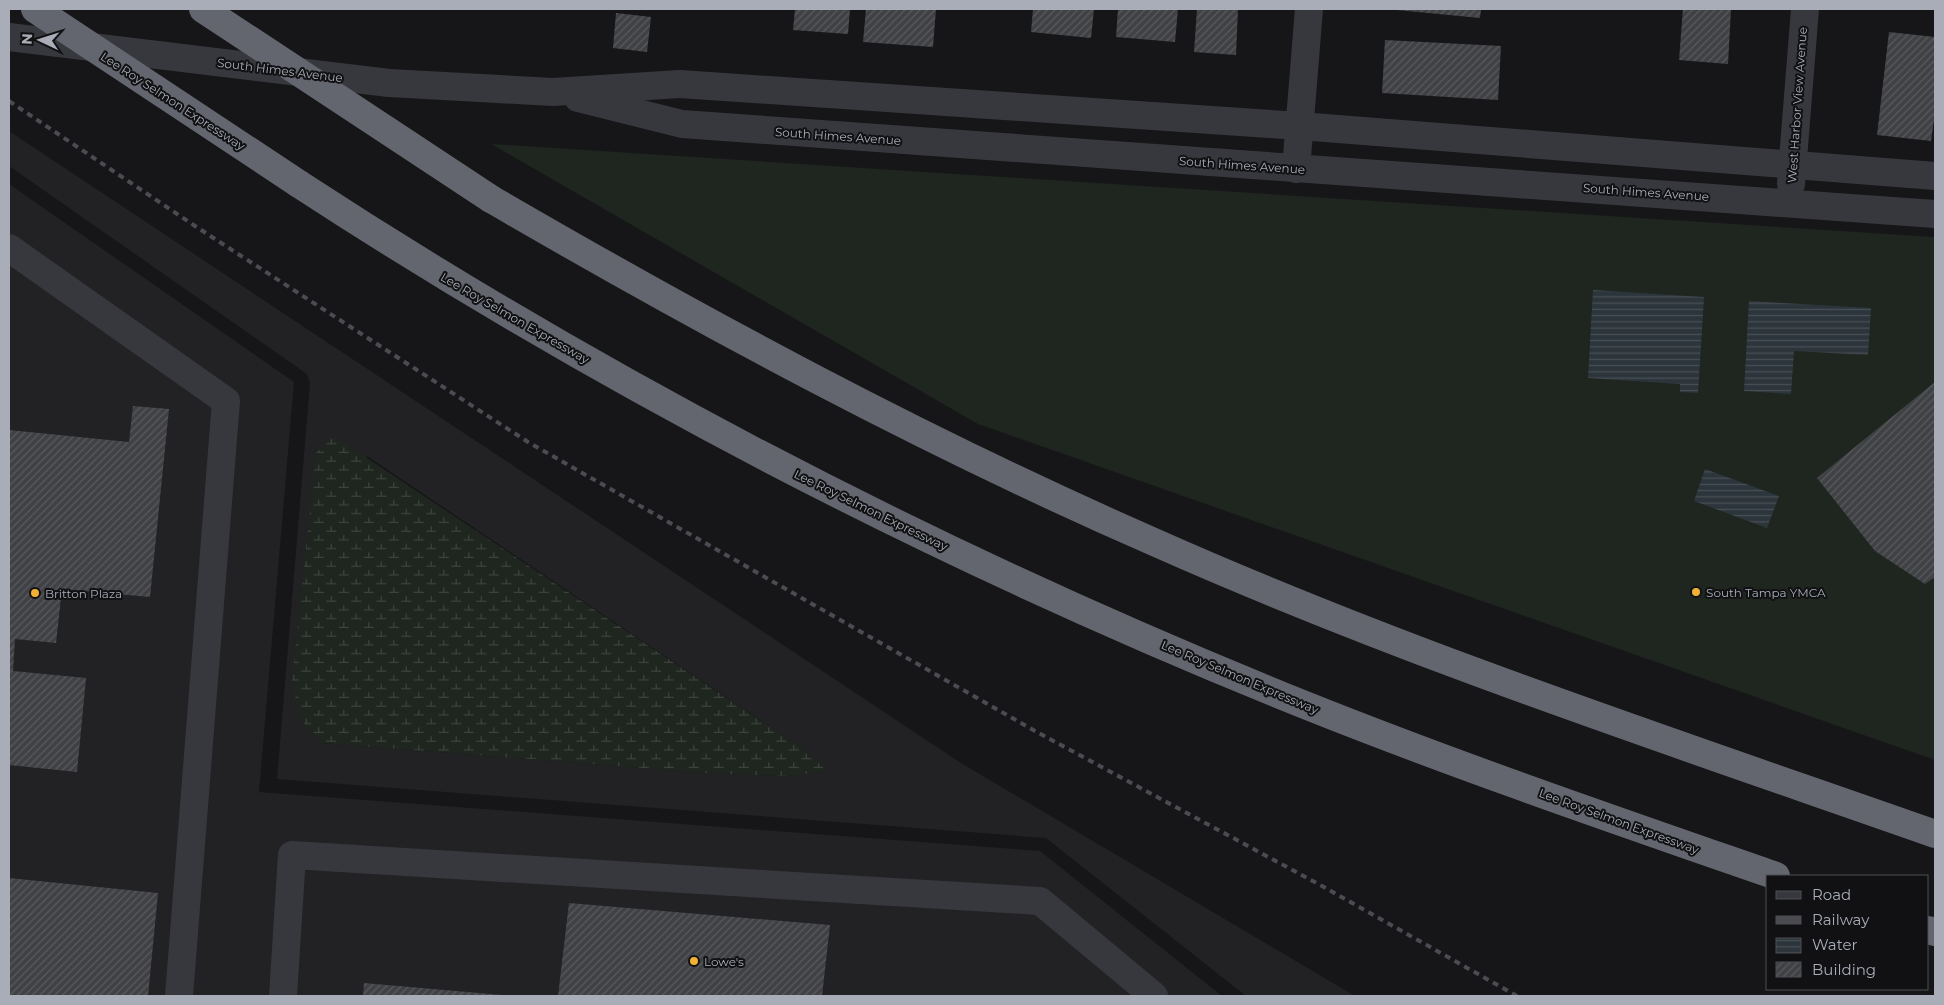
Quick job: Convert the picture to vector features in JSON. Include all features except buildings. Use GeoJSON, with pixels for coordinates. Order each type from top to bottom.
{"type":"FeatureCollection","features":[{"type":"Feature","properties":{"kind":"highway","name":"Lee Roy Selmon Expressway"},"geometry":{"type":"LineString","coordinates":[[34,9],[299,184],[452,281],[562,346],[768,458],[910,530],[1090,614],[1308,706],[1604,817],[1773,875]]}},
{"type":"Feature","properties":{"kind":"highway"},"geometry":{"type":"LineString","coordinates":[[203,9],[491,199],[704,321],[885,415],[1044,493],[1155,543],[1274,593],[1472,670],[1935,834]]}},
{"type":"Feature","properties":{"kind":"street"},"geometry":{"type":"LineString","coordinates":[[1296,169],[1309,9]]}},
{"type":"Feature","properties":{"kind":"street","name":"West Harbor View Avenue"},"geometry":{"type":"LineString","coordinates":[[1790,202],[1805,9]]}},
{"type":"Feature","properties":{"kind":"street","name":"South Himes Avenue"},"geometry":{"type":"LineString","coordinates":[[9,37],[390,83],[553,92],[680,84],[1300,126],[1935,176]]}},
{"type":"Feature","properties":{"kind":"street","name":"South Himes Avenue"},"geometry":{"type":"LineString","coordinates":[[553,92],[682,124],[1296,169],[1790,202],[1935,214]]}},
{"type":"Feature","properties":{"kind":"street"},"geometry":{"type":"LineString","coordinates":[[9,248],[226,401],[179,996]]}},
{"type":"Feature","properties":{"kind":"street"},"geometry":{"type":"LineString","coordinates":[[283,996],[292,855],[1040,901],[1154,996]]}},
{"type":"Feature","properties":{"kind":"shaded area"},"geometry":{"type":"Polygon","coordinates":[[[9,131],[961,763],[1355,996],[1246,996],[1046,838],[277,779],[310,383],[307,374],[9,166],[9,131]],[[367,456],[322,743],[719,774],[795,776],[825,770],[802,748],[367,456]]]}},
{"type":"Feature","properties":{"kind":"shaded area"},"geometry":{"type":"Polygon","coordinates":[[[9,184],[294,382],[259,792],[1040,851],[1222,996],[9,996],[9,184]]]}},
{"type":"Feature","properties":{"kind":"green space","name":"South Tampa YMCA"},"geometry":{"type":"Polygon","coordinates":[[[491,144],[1935,237],[1935,760],[978,424],[491,144]]]}},
{"type":"Feature","properties":{"kind":"green space"},"geometry":{"type":"Polygon","coordinates":[[[334,436],[802,748],[826,770],[795,776],[719,774],[322,743],[300,719],[292,681],[316,453],[334,436]]]}},
{"type":"Feature","properties":{"kind":"water"},"geometry":{"type":"Polygon","coordinates":[[[1593,290],[1704,297],[1698,393],[1680,392],[1680,384],[1588,378],[1593,290]]]}},
{"type":"Feature","properties":{"kind":"water"},"geometry":{"type":"Polygon","coordinates":[[[1749,301],[1871,308],[1868,355],[1794,351],[1791,394],[1744,391],[1749,301]]]}},
{"type":"Feature","properties":{"kind":"water"},"geometry":{"type":"Polygon","coordinates":[[[1705,469],[1779,496],[1767,528],[1694,501],[1705,469]]]}},
{"type":"Feature","properties":{"kind":"railway"},"geometry":{"type":"LineString","coordinates":[[9,101],[195,226],[528,442],[1035,731],[1322,886],[1517,996]]}},
{"type":"Feature","properties":{"kind":"place","name":"South Tampa YMCA"},"geometry":{"type":"Point","coordinates":[1696,592]}},
{"type":"Feature","properties":{"kind":"place","name":"Britton Plaza"},"geometry":{"type":"Point","coordinates":[35,593]}},
{"type":"Feature","properties":{"kind":"place","name":"Lowe's"},"geometry":{"type":"Point","coordinates":[694,961]}}]}
